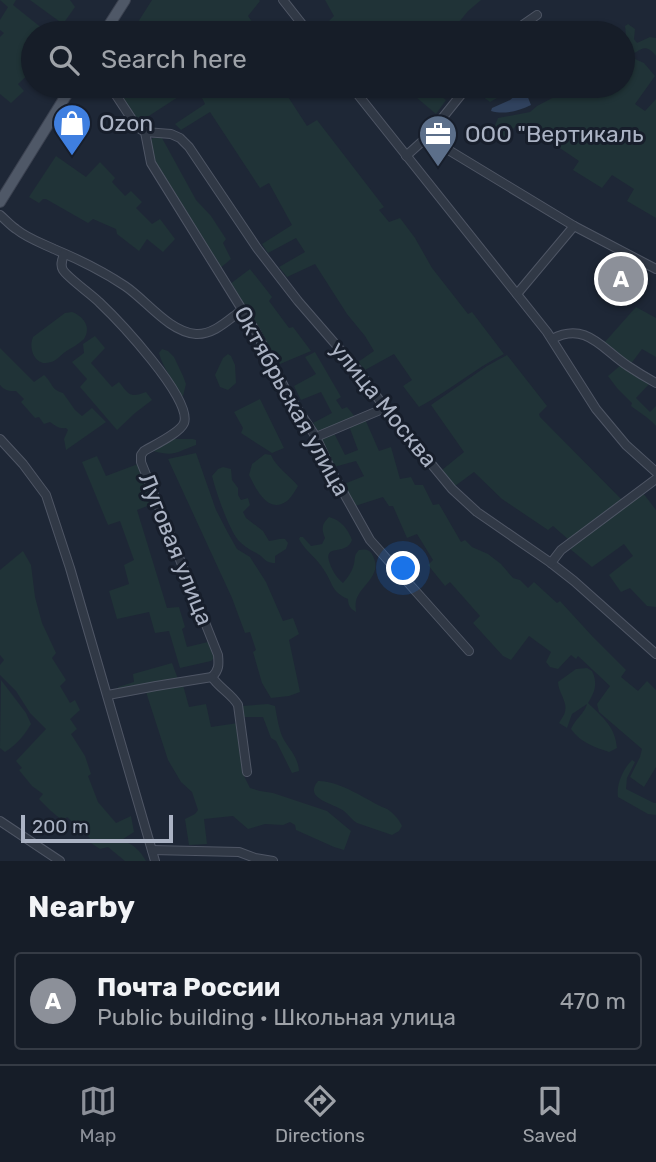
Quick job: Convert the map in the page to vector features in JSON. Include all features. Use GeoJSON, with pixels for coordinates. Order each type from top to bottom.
{"type":"FeatureCollection","features":[{"type":"Feature","properties":{"kind":"main road"},"geometry":{"type":"LineString","coordinates":[[112,21],[125,0]]}},
{"type":"Feature","properties":{"kind":"main road"},"geometry":{"type":"LineString","coordinates":[[0,202],[65,98]]}},
{"type":"Feature","properties":{"kind":"street"},"geometry":{"type":"LineString","coordinates":[[283,0],[300,21]]}},
{"type":"Feature","properties":{"kind":"street"},"geometry":{"type":"LineString","coordinates":[[528,21],[537,15]]}},
{"type":"Feature","properties":{"kind":"street"},"geometry":{"type":"LineString","coordinates":[[118,98],[136,127],[145,132]]}},
{"type":"Feature","properties":{"kind":"street"},"geometry":{"type":"LineString","coordinates":[[361,98],[552,340],[596,409],[626,444],[656,472]]}},
{"type":"Feature","properties":{"kind":"street"},"geometry":{"type":"LineString","coordinates":[[407,156],[427,137],[458,98]]}},
{"type":"Feature","properties":{"kind":"street","name":"Октябрьская улица"},"geometry":{"type":"LineString","coordinates":[[145,132],[151,163],[272,361],[370,540],[469,651]]}},
{"type":"Feature","properties":{"kind":"street","name":"улица Москва"},"geometry":{"type":"LineString","coordinates":[[145,132],[171,134],[189,147],[257,248],[298,301],[464,501],[574,581],[656,654]]}},
{"type":"Feature","properties":{"kind":"street"},"geometry":{"type":"LineString","coordinates":[[427,137],[575,226],[656,270]]}},
{"type":"Feature","properties":{"kind":"street"},"geometry":{"type":"LineString","coordinates":[[0,215],[15,229],[43,245],[126,286],[156,312],[185,331],[204,333],[217,328],[242,310]]}},
{"type":"Feature","properties":{"kind":"street"},"geometry":{"type":"LineString","coordinates":[[517,294],[575,226]]}},
{"type":"Feature","properties":{"kind":"street","name":"Луговая улица"},"geometry":{"type":"LineString","coordinates":[[64,254],[61,264],[64,272],[127,329],[166,378],[183,410],[184,425],[144,450],[141,462],[218,655],[219,665],[212,677]]}},
{"type":"Feature","properties":{"kind":"street"},"geometry":{"type":"LineString","coordinates":[[552,340],[564,333],[585,335],[627,366],[656,383]]}},
{"type":"Feature","properties":{"kind":"street"},"geometry":{"type":"LineString","coordinates":[[316,437],[385,408]]}},
{"type":"Feature","properties":{"kind":"street"},"geometry":{"type":"LineString","coordinates":[[0,439],[46,495],[108,695],[155,861]]}},
{"type":"Feature","properties":{"kind":"street"},"geometry":{"type":"LineString","coordinates":[[551,563],[561,550],[656,479]]}},
{"type":"Feature","properties":{"kind":"street"},"geometry":{"type":"LineString","coordinates":[[108,695],[212,677],[238,705],[247,772]]}},
{"type":"Feature","properties":{"kind":"street"},"geometry":{"type":"LineString","coordinates":[[0,821],[60,861]]}},
{"type":"Feature","properties":{"kind":"street"},"geometry":{"type":"LineString","coordinates":[[152,850],[239,852],[273,861]]}},
{"type":"Feature","properties":{"kind":"green space"},"geometry":{"type":"Polygon","coordinates":[[[0,0],[16,0],[13,5],[33,21],[21,21],[21,81],[18,84],[21,94],[11,103],[0,94],[0,37],[4,33],[0,30],[0,20],[8,7],[0,0]]]}},
{"type":"Feature","properties":{"kind":"green space"},"geometry":{"type":"Polygon","coordinates":[[[30,0],[70,0],[75,7],[65,21],[59,21],[30,0]]]}},
{"type":"Feature","properties":{"kind":"green space"},"geometry":{"type":"Polygon","coordinates":[[[152,0],[260,1],[248,16],[252,21],[139,21],[152,0]]]}},
{"type":"Feature","properties":{"kind":"green space"},"geometry":{"type":"Polygon","coordinates":[[[325,0],[481,0],[460,21],[329,21],[334,16],[325,0]]]}},
{"type":"Feature","properties":{"kind":"green space"},"geometry":{"type":"Polygon","coordinates":[[[650,37],[656,38],[656,56],[648,49],[635,52],[635,40],[637,43],[650,37]]]}},
{"type":"Feature","properties":{"kind":"green space"},"geometry":{"type":"Polygon","coordinates":[[[635,59],[644,63],[655,76],[635,104],[645,111],[656,99],[656,218],[627,201],[634,189],[612,175],[602,188],[573,170],[579,161],[542,136],[537,142],[516,126],[505,137],[494,128],[498,118],[530,112],[552,98],[635,98],[635,59]]]}},
{"type":"Feature","properties":{"kind":"green space"},"geometry":{"type":"Polygon","coordinates":[[[122,98],[177,98],[138,123],[122,98]]]}},
{"type":"Feature","properties":{"kind":"green space"},"geometry":{"type":"Polygon","coordinates":[[[202,98],[289,98],[307,126],[317,120],[384,207],[379,210],[389,222],[400,218],[432,268],[468,314],[472,312],[504,354],[419,407],[403,386],[412,380],[394,354],[365,370],[358,362],[374,351],[315,264],[287,277],[279,267],[305,252],[296,238],[268,253],[262,244],[292,225],[269,183],[260,188],[210,112],[181,130],[175,124],[205,104],[202,98]]]}},
{"type":"Feature","properties":{"kind":"green space"},"geometry":{"type":"Polygon","coordinates":[[[417,98],[446,100],[436,114],[417,98]]]}},
{"type":"Feature","properties":{"kind":"green space"},"geometry":{"type":"Polygon","coordinates":[[[153,138],[162,138],[196,200],[211,216],[226,239],[223,243],[231,259],[219,269],[154,161],[153,138]]]}},
{"type":"Feature","properties":{"kind":"green space"},"geometry":{"type":"Polygon","coordinates":[[[56,156],[86,177],[100,162],[115,178],[112,182],[125,196],[131,191],[142,202],[136,208],[152,224],[160,219],[175,239],[163,252],[147,239],[139,251],[117,234],[116,229],[93,219],[88,223],[46,199],[39,203],[29,197],[56,156]]]}},
{"type":"Feature","properties":{"kind":"green space"},"geometry":{"type":"Polygon","coordinates":[[[250,269],[272,297],[269,301],[289,328],[293,327],[311,351],[280,364],[230,284],[250,269]]]}},
{"type":"Feature","properties":{"kind":"green space"},"geometry":{"type":"Polygon","coordinates":[[[636,307],[656,318],[656,357],[642,349],[630,365],[604,343],[636,307]]]}},
{"type":"Feature","properties":{"kind":"green space"},"geometry":{"type":"Polygon","coordinates":[[[72,312],[80,316],[87,326],[84,339],[53,361],[45,363],[37,360],[31,346],[33,337],[65,313],[72,312]]]}},
{"type":"Feature","properties":{"kind":"green space"},"geometry":{"type":"Polygon","coordinates":[[[95,336],[105,348],[91,363],[112,387],[119,382],[130,394],[146,392],[152,400],[117,430],[80,387],[87,379],[72,362],[84,353],[83,344],[95,336]]]}},
{"type":"Feature","properties":{"kind":"green space"},"geometry":{"type":"Polygon","coordinates":[[[0,348],[34,382],[44,375],[82,416],[92,408],[106,422],[66,450],[66,428],[59,428],[50,422],[44,424],[21,402],[24,399],[16,391],[7,390],[0,385],[0,348]]]}},
{"type":"Feature","properties":{"kind":"green space"},"geometry":{"type":"Polygon","coordinates":[[[162,349],[174,357],[183,376],[186,384],[183,396],[179,394],[163,364],[159,353],[162,349]]]}},
{"type":"Feature","properties":{"kind":"green space"},"geometry":{"type":"Polygon","coordinates":[[[315,352],[341,397],[336,400],[342,409],[347,407],[356,418],[319,433],[313,423],[332,413],[321,392],[301,400],[294,386],[316,374],[305,357],[315,352]]]}},
{"type":"Feature","properties":{"kind":"green space"},"geometry":{"type":"Polygon","coordinates":[[[228,354],[235,365],[236,383],[228,390],[220,387],[215,375],[223,358],[228,354]]]}},
{"type":"Feature","properties":{"kind":"green space"},"geometry":{"type":"Polygon","coordinates":[[[507,355],[547,406],[539,414],[540,417],[622,500],[569,540],[553,526],[548,530],[502,499],[474,472],[455,486],[442,470],[464,452],[431,405],[507,355]]]}},
{"type":"Feature","properties":{"kind":"green space"},"geometry":{"type":"Polygon","coordinates":[[[621,365],[650,383],[636,398],[650,412],[656,406],[656,426],[631,406],[632,403],[608,376],[621,365]]]}},
{"type":"Feature","properties":{"kind":"green space"},"geometry":{"type":"Polygon","coordinates":[[[260,399],[284,448],[272,453],[241,433],[243,428],[234,412],[260,399]]]}},
{"type":"Feature","properties":{"kind":"green space"},"geometry":{"type":"Polygon","coordinates":[[[365,419],[379,451],[391,447],[400,479],[411,477],[415,485],[423,485],[433,505],[439,504],[461,542],[465,540],[472,547],[488,554],[528,588],[534,582],[557,603],[560,601],[626,670],[621,677],[638,691],[647,681],[656,690],[656,767],[644,787],[630,777],[642,749],[599,712],[597,704],[610,686],[578,656],[576,659],[571,655],[558,669],[550,667],[546,662],[551,652],[529,636],[511,660],[503,656],[473,623],[480,616],[450,582],[445,586],[428,565],[433,560],[417,534],[407,538],[393,506],[389,506],[383,497],[355,506],[344,484],[364,476],[356,461],[334,467],[320,439],[334,433],[345,455],[358,450],[349,426],[365,419]]]}},
{"type":"Feature","properties":{"kind":"green space"},"geometry":{"type":"Polygon","coordinates":[[[172,439],[193,439],[196,440],[196,445],[171,454],[153,451],[152,449],[172,439]]]}},
{"type":"Feature","properties":{"kind":"green space"},"geometry":{"type":"Polygon","coordinates":[[[196,453],[216,510],[237,549],[250,557],[266,582],[283,621],[293,618],[299,634],[289,640],[300,692],[271,698],[262,683],[250,632],[245,633],[232,598],[168,459],[196,453]]]}},
{"type":"Feature","properties":{"kind":"green space"},"geometry":{"type":"Polygon","coordinates":[[[265,454],[271,455],[298,486],[288,500],[280,504],[268,503],[249,475],[252,464],[265,454]]]}},
{"type":"Feature","properties":{"kind":"green space"},"geometry":{"type":"Polygon","coordinates":[[[97,456],[106,476],[138,464],[141,466],[155,503],[137,510],[167,608],[179,607],[187,647],[208,642],[214,658],[211,661],[180,668],[169,631],[155,633],[149,612],[117,619],[109,591],[129,584],[124,565],[134,560],[120,521],[108,525],[82,462],[97,456]]]}},
{"type":"Feature","properties":{"kind":"green space"},"geometry":{"type":"Polygon","coordinates":[[[223,467],[231,469],[232,480],[238,488],[241,500],[248,498],[250,505],[243,512],[246,518],[263,531],[269,541],[285,539],[288,543],[286,549],[275,556],[275,563],[267,561],[246,547],[234,534],[212,476],[223,467]]]}},
{"type":"Feature","properties":{"kind":"green space"},"geometry":{"type":"Polygon","coordinates":[[[643,493],[656,510],[656,607],[647,606],[630,588],[621,592],[609,575],[633,556],[624,544],[592,567],[569,548],[643,493]]]}},
{"type":"Feature","properties":{"kind":"green space"},"geometry":{"type":"Polygon","coordinates":[[[329,517],[344,526],[352,540],[345,548],[329,553],[328,557],[335,575],[343,583],[350,574],[359,550],[370,552],[375,563],[373,575],[358,595],[356,612],[350,607],[348,599],[335,590],[321,566],[299,539],[303,537],[311,546],[322,544],[325,538],[323,526],[329,517]]]}},
{"type":"Feature","properties":{"kind":"green space"},"geometry":{"type":"Polygon","coordinates":[[[23,551],[31,565],[42,623],[56,653],[52,658],[66,680],[60,686],[70,703],[75,700],[80,710],[70,719],[77,729],[71,734],[85,756],[91,774],[88,776],[98,802],[116,823],[131,816],[134,832],[122,841],[136,848],[146,861],[125,861],[108,847],[100,849],[88,841],[90,838],[67,817],[63,821],[39,799],[43,794],[32,786],[19,770],[22,768],[16,761],[46,729],[0,675],[0,665],[4,660],[0,655],[0,570],[23,551]]]}},
{"type":"Feature","properties":{"kind":"green space"},"geometry":{"type":"Polygon","coordinates":[[[172,663],[178,679],[119,691],[118,687],[134,682],[133,674],[172,663]]]}},
{"type":"Feature","properties":{"kind":"green space"},"geometry":{"type":"Polygon","coordinates":[[[587,668],[592,671],[595,683],[588,703],[607,723],[616,740],[617,748],[609,752],[583,741],[571,729],[587,704],[572,714],[567,728],[559,723],[566,708],[558,682],[576,669],[587,668]]]}},
{"type":"Feature","properties":{"kind":"green space"},"geometry":{"type":"Polygon","coordinates":[[[1,680],[31,724],[20,740],[5,752],[0,748],[1,680]]]}},
{"type":"Feature","properties":{"kind":"green space"},"geometry":{"type":"Polygon","coordinates":[[[183,685],[189,707],[206,704],[211,727],[238,723],[244,776],[250,788],[327,811],[351,831],[344,850],[296,830],[295,825],[290,822],[283,825],[265,824],[248,829],[233,816],[204,819],[207,844],[189,845],[185,819],[198,810],[192,792],[181,782],[168,760],[146,692],[183,685]]]}},
{"type":"Feature","properties":{"kind":"green space"},"geometry":{"type":"Polygon","coordinates":[[[242,706],[275,706],[281,732],[296,758],[299,771],[292,773],[276,741],[271,738],[263,717],[244,717],[242,706]]]}},
{"type":"Feature","properties":{"kind":"green space"},"geometry":{"type":"Polygon","coordinates":[[[632,760],[635,762],[627,778],[626,789],[656,803],[656,815],[648,814],[618,797],[621,777],[632,760]]]}},
{"type":"Feature","properties":{"kind":"green space"},"geometry":{"type":"Polygon","coordinates":[[[318,781],[340,786],[387,809],[396,816],[402,826],[392,835],[357,823],[344,811],[317,796],[314,787],[318,781]]]}},
{"type":"Feature","properties":{"kind":"water"},"geometry":{"type":"Polygon","coordinates":[[[528,98],[531,105],[511,112],[491,111],[492,108],[510,100],[528,98]]]}},
{"type":"Feature","properties":{"kind":"place","name":"Ozon"},"geometry":{"type":"Point","coordinates":[72,157]}},
{"type":"Feature","properties":{"kind":"place","name":"ООО \"Вертикаль"},"geometry":{"type":"Point","coordinates":[438,168]}},
{"type":"Feature","properties":{"kind":"place","name":"Почта России"},"geometry":{"type":"Point","coordinates":[621,279]}}]}
